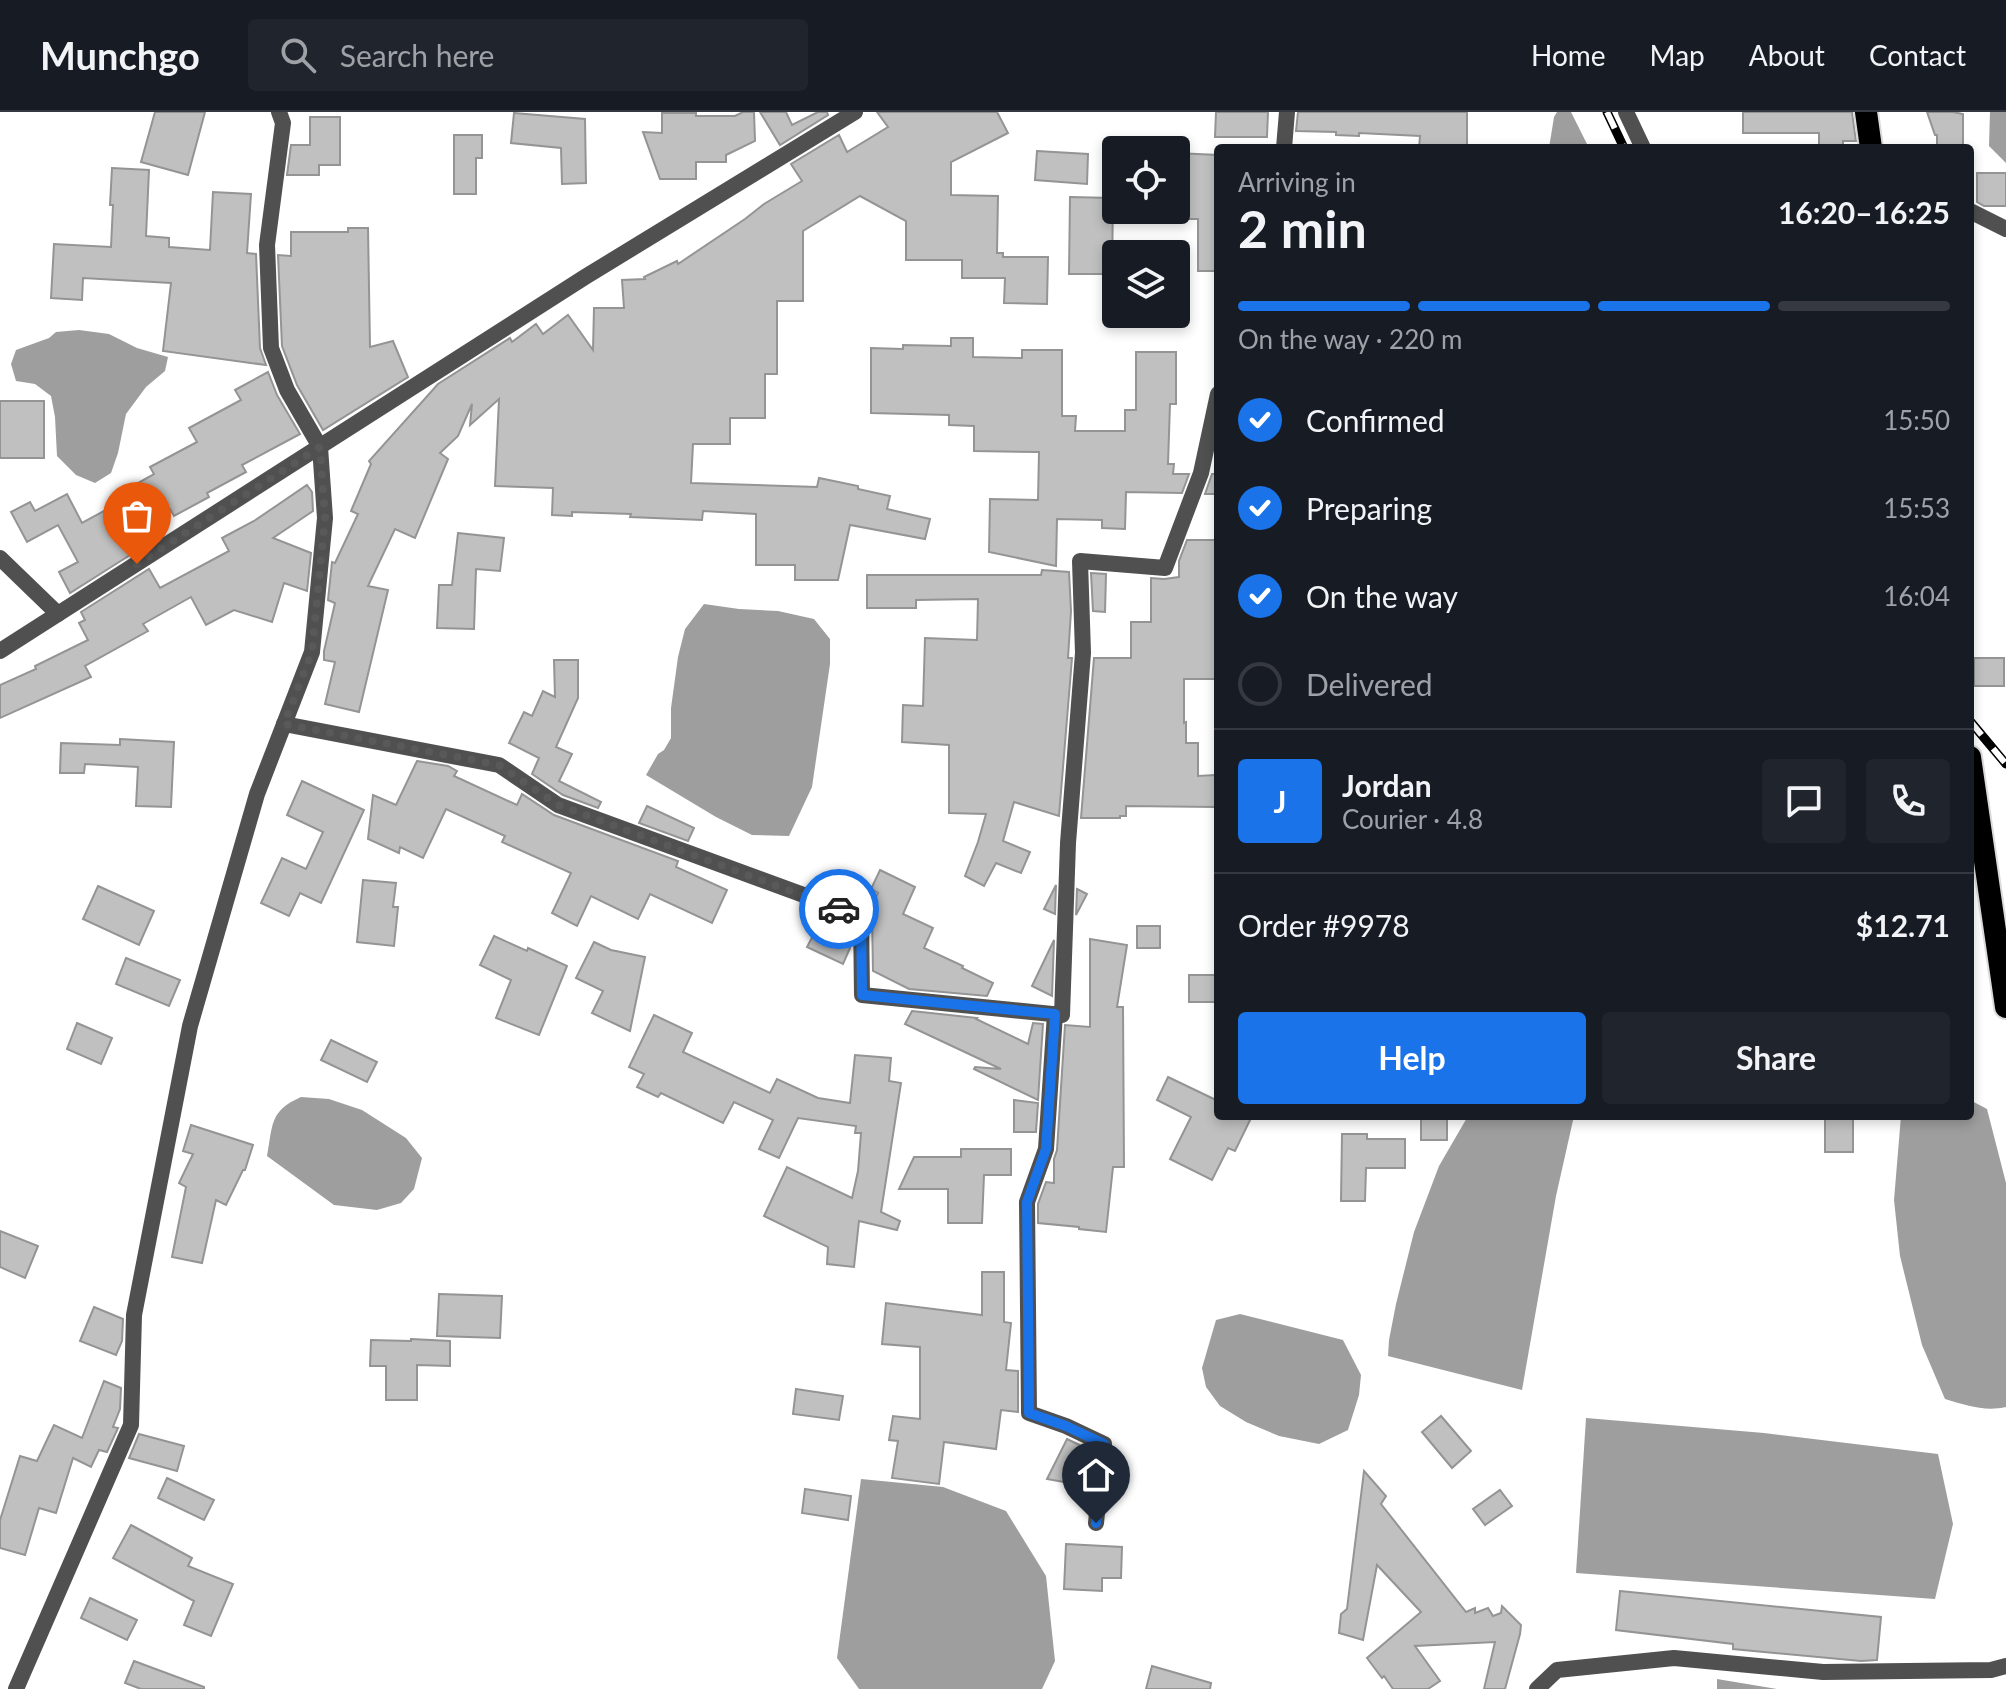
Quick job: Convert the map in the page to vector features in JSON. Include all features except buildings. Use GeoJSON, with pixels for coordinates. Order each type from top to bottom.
{"type":"FeatureCollection","features":[{"type":"Feature","properties":{"kind":"highway"},"geometry":{"type":"LineString","coordinates":[[1866,112],[1870,144]]}},
{"type":"Feature","properties":{"kind":"highway"},"geometry":{"type":"LineString","coordinates":[[1974,785],[2006,1007]]}},
{"type":"Feature","properties":{"kind":"street"},"geometry":{"type":"LineString","coordinates":[[16,1689],[131,1425],[134,1315],[190,1026],[257,794],[312,652],[325,518],[320,447],[287,390],[271,348],[267,245],[283,123],[279,112]]}},
{"type":"Feature","properties":{"kind":"street"},"geometry":{"type":"LineString","coordinates":[[0,651],[585,277],[855,112]]}},
{"type":"Feature","properties":{"kind":"street"},"geometry":{"type":"LineString","coordinates":[[1284,144],[1287,112]]}},
{"type":"Feature","properties":{"kind":"street"},"geometry":{"type":"LineString","coordinates":[[1626,112],[1641,144]]}},
{"type":"Feature","properties":{"kind":"street"},"geometry":{"type":"LineString","coordinates":[[1974,213],[2006,229]]}},
{"type":"Feature","properties":{"kind":"street"},"geometry":{"type":"LineString","coordinates":[[284,724],[499,765],[558,805],[861,916],[862,995],[1062,1015],[1068,843],[1083,653],[1080,561],[1165,568],[1201,473],[1214,413]]}},
{"type":"Feature","properties":{"kind":"street"},"geometry":{"type":"LineString","coordinates":[[0,558],[58,614]]}},
{"type":"Feature","properties":{"kind":"street"},"geometry":{"type":"LineString","coordinates":[[1055,1014],[1046,1149],[1027,1202],[1029,1413],[1104,1444],[1096,1523]]}},
{"type":"Feature","properties":{"kind":"street"},"geometry":{"type":"LineString","coordinates":[[1537,1689],[1557,1670],[1674,1658],[1823,1672],[1991,1670],[2006,1666]]}},
{"type":"Feature","properties":{"kind":"shaded area"},"geometry":{"type":"Polygon","coordinates":[[[1557,112],[1571,112],[1587,144],[1550,144],[1557,112]]]}},
{"type":"Feature","properties":{"kind":"shaded area"},"geometry":{"type":"Polygon","coordinates":[[[1990,112],[2006,112],[2006,163],[1989,146],[1990,112]]]}},
{"type":"Feature","properties":{"kind":"shaded area"},"geometry":{"type":"Polygon","coordinates":[[[79,330],[109,334],[137,348],[168,357],[165,371],[146,387],[126,414],[111,473],[95,483],[76,475],[57,456],[51,396],[35,384],[16,381],[11,364],[16,350],[49,338],[56,332],[79,330]]]}},
{"type":"Feature","properties":{"kind":"shaded area"},"geometry":{"type":"Polygon","coordinates":[[[704,604],[778,611],[814,619],[830,639],[830,664],[812,787],[789,836],[752,835],[646,775],[671,738],[671,708],[678,657],[685,629],[704,604]]]}},
{"type":"Feature","properties":{"kind":"shaded area"},"geometry":{"type":"Polygon","coordinates":[[[301,1097],[329,1099],[362,1110],[406,1138],[422,1158],[414,1189],[401,1203],[377,1210],[334,1205],[267,1156],[274,1120],[283,1108],[301,1097]]]}},
{"type":"Feature","properties":{"kind":"shaded area"},"geometry":{"type":"Polygon","coordinates":[[[1974,1102],[1987,1109],[2006,1183],[2006,1407],[1990,1409],[1945,1399],[1922,1345],[1900,1256],[1894,1200],[1901,1120],[1974,1120],[1974,1102]]]}},
{"type":"Feature","properties":{"kind":"shaded area"},"geometry":{"type":"Polygon","coordinates":[[[1466,1120],[1573,1120],[1556,1196],[1522,1390],[1388,1356],[1396,1304],[1414,1232],[1439,1166],[1466,1120]]]}},
{"type":"Feature","properties":{"kind":"shaded area"},"geometry":{"type":"Polygon","coordinates":[[[1240,1314],[1343,1340],[1361,1375],[1359,1395],[1348,1430],[1319,1444],[1279,1436],[1246,1422],[1220,1406],[1206,1387],[1202,1368],[1216,1320],[1240,1314]]]}},
{"type":"Feature","properties":{"kind":"shaded area"},"geometry":{"type":"Polygon","coordinates":[[[1586,1418],[1764,1433],[1938,1454],[1953,1524],[1935,1599],[1576,1573],[1586,1418]]]}},
{"type":"Feature","properties":{"kind":"shaded area"},"geometry":{"type":"Polygon","coordinates":[[[861,1479],[943,1487],[1006,1511],[1046,1576],[1055,1661],[1042,1689],[859,1689],[837,1658],[861,1479]]]}},
{"type":"Feature","properties":{"kind":"shaded area"},"geometry":{"type":"Polygon","coordinates":[[[1717,1679],[1777,1689],[1717,1689],[1717,1679]]]}},
{"type":"Feature","properties":{"kind":"railway"},"geometry":{"type":"LineString","coordinates":[[1607,112],[1622,144]]}},
{"type":"Feature","properties":{"kind":"railway"},"geometry":{"type":"LineString","coordinates":[[1974,726],[2006,764]]}},
{"type":"Feature","properties":{"kind":"way so far"},"geometry":{"type":"LineString","coordinates":[[137,564],[320,447],[325,518],[312,652],[284,724],[499,765],[558,805],[839,909]]}},
{"type":"Feature","properties":{"kind":"route"},"geometry":{"type":"LineString","coordinates":[[839,909],[861,916],[862,995],[1055,1014],[1046,1149],[1027,1202],[1029,1413],[1104,1444],[1096,1523]]}}]}
